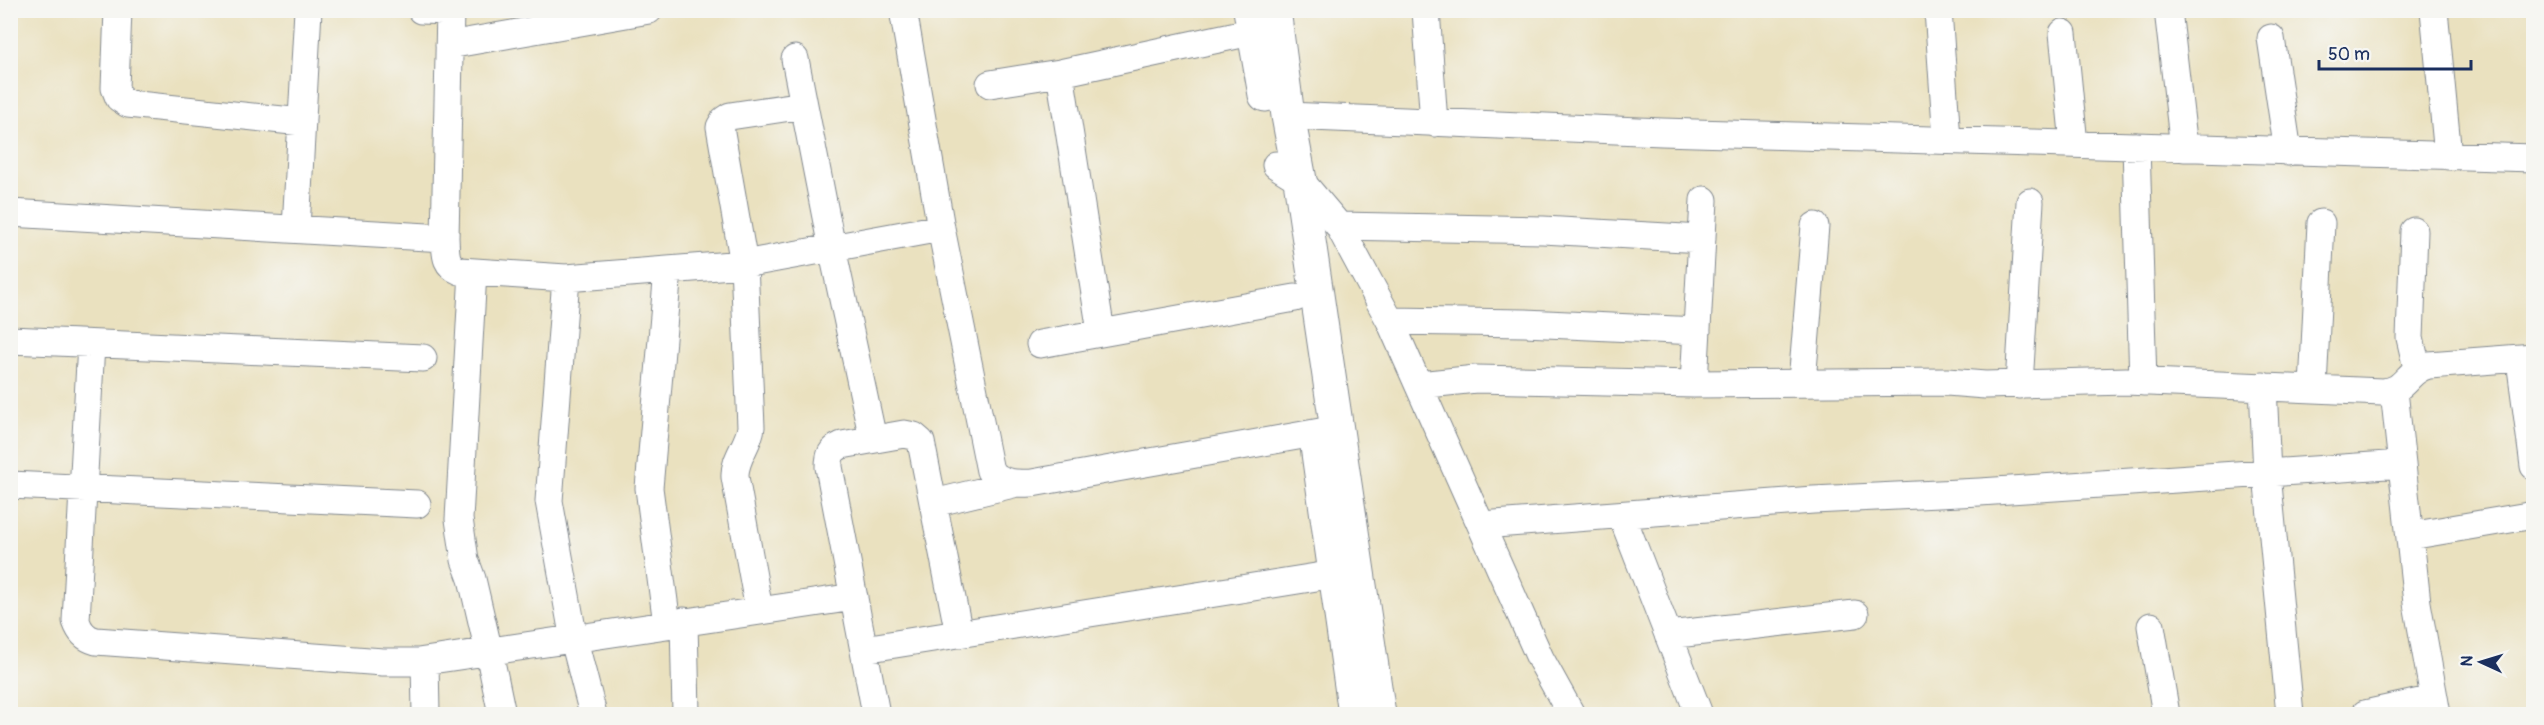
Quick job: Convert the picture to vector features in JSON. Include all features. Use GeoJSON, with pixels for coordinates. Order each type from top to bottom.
{"type":"FeatureCollection","features":[{"type":"Feature","properties":{"kind":"main road"},"geometry":{"type":"LineString","coordinates":[[1264,20],[1288,116],[1288,172],[1296,298],[1326,431]]}},
{"type":"Feature","properties":{"kind":"main road"},"geometry":{"type":"LineString","coordinates":[[1264,20],[1346,572],[1354,714]]}},
{"type":"Feature","properties":{"kind":"main road"},"geometry":{"type":"LineString","coordinates":[[1346,572],[1379,714]]}},
{"type":"Feature","properties":{"kind":"street"},"geometry":{"type":"LineString","coordinates":[[118,10],[115,88],[119,98],[128,104],[302,122]]}},
{"type":"Feature","properties":{"kind":"street"},"geometry":{"type":"LineString","coordinates":[[296,228],[308,10]]}},
{"type":"Feature","properties":{"kind":"street"},"geometry":{"type":"LineString","coordinates":[[421,10],[450,11],[445,238],[446,260],[452,268],[473,272],[566,278],[744,264],[941,228]]}},
{"type":"Feature","properties":{"kind":"street"},"geometry":{"type":"LineString","coordinates":[[449,45],[649,10]]}},
{"type":"Feature","properties":{"kind":"street"},"geometry":{"type":"LineString","coordinates":[[903,10],[941,228],[990,471],[999,480],[1013,484]]}},
{"type":"Feature","properties":{"kind":"street"},"geometry":{"type":"LineString","coordinates":[[1426,10],[1434,123]]}},
{"type":"Feature","properties":{"kind":"street"},"geometry":{"type":"LineString","coordinates":[[1938,10],[1947,140]]}},
{"type":"Feature","properties":{"kind":"street"},"geometry":{"type":"LineString","coordinates":[[2168,10],[2184,148]]}},
{"type":"Feature","properties":{"kind":"street"},"geometry":{"type":"LineString","coordinates":[[2434,10],[2448,156]]}},
{"type":"Feature","properties":{"kind":"street"},"geometry":{"type":"LineString","coordinates":[[990,84],[1060,73],[1264,20]]}},
{"type":"Feature","properties":{"kind":"street"},"geometry":{"type":"LineString","coordinates":[[2063,33],[2074,144]]}},
{"type":"Feature","properties":{"kind":"street"},"geometry":{"type":"LineString","coordinates":[[2271,38],[2288,152]]}},
{"type":"Feature","properties":{"kind":"street"},"geometry":{"type":"LineString","coordinates":[[795,59],[873,439]]}},
{"type":"Feature","properties":{"kind":"street"},"geometry":{"type":"LineString","coordinates":[[1060,73],[1101,332]]}},
{"type":"Feature","properties":{"kind":"street"},"geometry":{"type":"LineString","coordinates":[[759,610],[735,468],[748,443],[752,427],[744,264],[720,127],[730,116],[804,105]]}},
{"type":"Feature","properties":{"kind":"street"},"geometry":{"type":"LineString","coordinates":[[1288,116],[2288,152],[2534,158]]}},
{"type":"Feature","properties":{"kind":"street"},"geometry":{"type":"LineString","coordinates":[[2136,146],[2143,382]]}},
{"type":"Feature","properties":{"kind":"street"},"geometry":{"type":"LineString","coordinates":[[1288,172],[1339,226],[1390,321],[1540,658],[1571,714]]}},
{"type":"Feature","properties":{"kind":"street"},"geometry":{"type":"LineString","coordinates":[[1694,384],[1704,200]]}},
{"type":"Feature","properties":{"kind":"street"},"geometry":{"type":"LineString","coordinates":[[2019,385],[2030,202]]}},
{"type":"Feature","properties":{"kind":"street"},"geometry":{"type":"LineString","coordinates":[[10,213],[445,238]]}},
{"type":"Feature","properties":{"kind":"street"},"geometry":{"type":"LineString","coordinates":[[2313,388],[2321,224]]}},
{"type":"Feature","properties":{"kind":"street"},"geometry":{"type":"LineString","coordinates":[[1339,226],[1543,230],[1702,239]]}},
{"type":"Feature","properties":{"kind":"street"},"geometry":{"type":"LineString","coordinates":[[1802,382],[1815,226]]}},
{"type":"Feature","properties":{"kind":"street"},"geometry":{"type":"LineString","coordinates":[[2414,231],[2410,338],[2417,368]]}},
{"type":"Feature","properties":{"kind":"street"},"geometry":{"type":"LineString","coordinates":[[668,270],[649,488],[676,622],[686,714]]}},
{"type":"Feature","properties":{"kind":"street"},"geometry":{"type":"LineString","coordinates":[[473,272],[459,519],[465,560],[472,579],[502,714]]}},
{"type":"Feature","properties":{"kind":"street"},"geometry":{"type":"LineString","coordinates":[[566,278],[549,501],[574,640],[593,714]]}},
{"type":"Feature","properties":{"kind":"street"},"geometry":{"type":"LineString","coordinates":[[1040,344],[1296,298]]}},
{"type":"Feature","properties":{"kind":"street"},"geometry":{"type":"LineString","coordinates":[[1390,321],[1525,323],[1698,332]]}},
{"type":"Feature","properties":{"kind":"street"},"geometry":{"type":"LineString","coordinates":[[10,339],[423,358]]}},
{"type":"Feature","properties":{"kind":"street"},"geometry":{"type":"LineString","coordinates":[[91,344],[76,621],[80,631],[88,639],[383,662],[425,660],[574,640],[676,622],[854,597]]}},
{"type":"Feature","properties":{"kind":"street"},"geometry":{"type":"LineString","coordinates":[[1419,385],[1476,379],[1694,384],[1802,382],[2019,385],[2143,382],[2394,392],[2402,386],[2410,373],[2429,364],[2527,358],[2534,466]]}},
{"type":"Feature","properties":{"kind":"street"},"geometry":{"type":"LineString","coordinates":[[2264,386],[2267,474],[2290,714]]}},
{"type":"Feature","properties":{"kind":"street"},"geometry":{"type":"LineString","coordinates":[[2365,714],[2435,707],[2417,603],[2394,392]]}},
{"type":"Feature","properties":{"kind":"street"},"geometry":{"type":"LineString","coordinates":[[934,503],[1013,484],[1326,431]]}},
{"type":"Feature","properties":{"kind":"street"},"geometry":{"type":"LineString","coordinates":[[876,714],[829,458],[833,449],[842,445],[903,434],[914,436],[921,442],[959,634]]}},
{"type":"Feature","properties":{"kind":"street"},"geometry":{"type":"LineString","coordinates":[[1482,525],[1813,500],[2402,464]]}},
{"type":"Feature","properties":{"kind":"street"},"geometry":{"type":"LineString","coordinates":[[10,485],[417,504]]}},
{"type":"Feature","properties":{"kind":"street"},"geometry":{"type":"LineString","coordinates":[[2410,536],[2534,515]]}},
{"type":"Feature","properties":{"kind":"street"},"geometry":{"type":"LineString","coordinates":[[1622,516],[1699,714]]}},
{"type":"Feature","properties":{"kind":"street"},"geometry":{"type":"LineString","coordinates":[[864,649],[1346,572]]}},
{"type":"Feature","properties":{"kind":"street"},"geometry":{"type":"LineString","coordinates":[[1668,635],[1855,614]]}},
{"type":"Feature","properties":{"kind":"street"},"geometry":{"type":"LineString","coordinates":[[2151,626],[2166,714]]}},
{"type":"Feature","properties":{"kind":"street"},"geometry":{"type":"LineString","coordinates":[[425,660],[426,714]]}}]}
